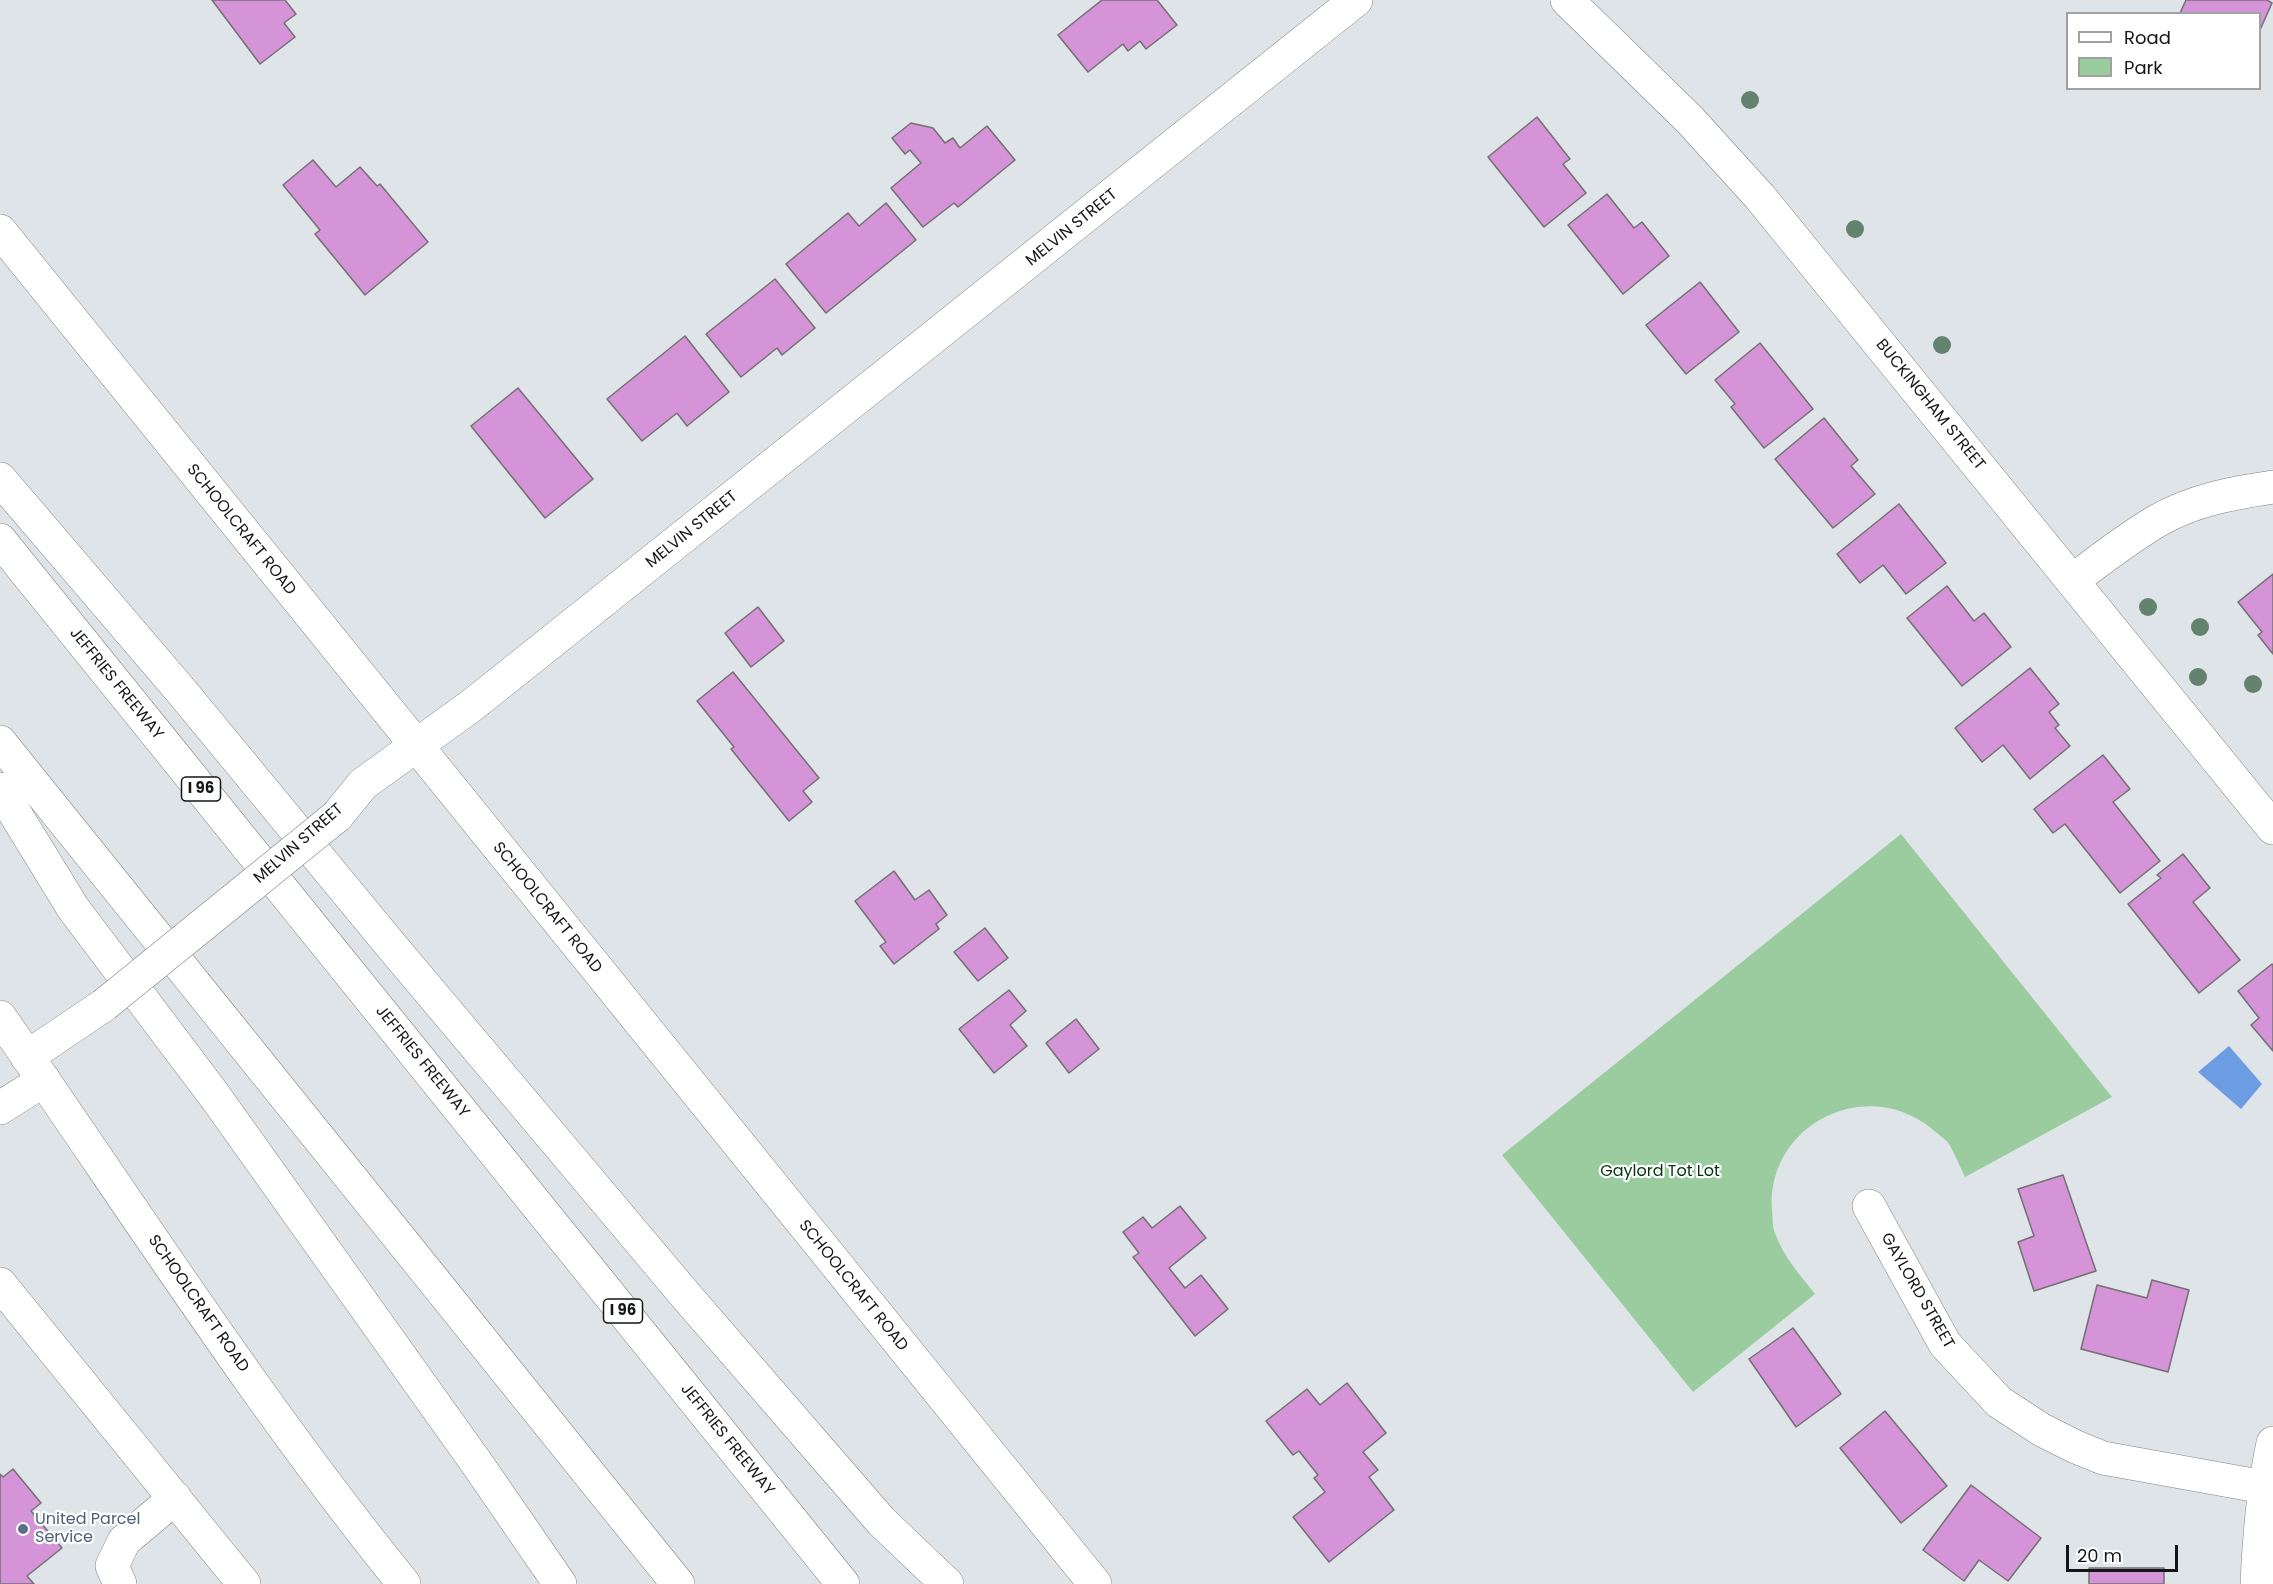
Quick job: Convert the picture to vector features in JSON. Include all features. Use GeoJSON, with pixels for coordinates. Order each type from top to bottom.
{"type":"FeatureCollection","features":[{"type":"Feature","properties":{"kind":"main road","name":"MELVIN STREET"},"geometry":{"type":"LineString","coordinates":[[0,1108],[35,1068],[104,1005],[337,816],[363,784],[480,699],[1356,0]]}},
{"type":"Feature","properties":{"kind":"main road","name":"BUCKINGHAM STREET"},"geometry":{"type":"LineString","coordinates":[[1567,0],[1690,120],[1760,196],[2273,828]]}},
{"type":"Feature","properties":{"kind":"main road","name":"SCHOOLCRAFT ROAD"},"geometry":{"type":"LineString","coordinates":[[0,231],[1095,1584]]}},
{"type":"Feature","properties":{"kind":"main road"},"geometry":{"type":"LineString","coordinates":[[0,479],[182,692],[389,943],[687,1297],[881,1521],[947,1584]]}},
{"type":"Feature","properties":{"kind":"main road"},"geometry":{"type":"LineString","coordinates":[[2073,580],[2157,521],[2194,504],[2216,497],[2273,487]]}},
{"type":"Feature","properties":{"kind":"main road","name":"JEFFRIES FREEWAY"},"geometry":{"type":"LineString","coordinates":[[0,540],[843,1584]]}},
{"type":"Feature","properties":{"kind":"main road"},"geometry":{"type":"LineString","coordinates":[[0,742],[678,1584]]}},
{"type":"Feature","properties":{"kind":"main road"},"geometry":{"type":"LineString","coordinates":[[0,789],[74,908],[214,1095],[560,1584]]}},
{"type":"Feature","properties":{"kind":"main road","name":"SCHOOLCRAFT ROAD"},"geometry":{"type":"LineString","coordinates":[[0,1017],[249,1378],[404,1584]]}},
{"type":"Feature","properties":{"kind":"main road","name":"GAYLORD STREET"},"geometry":{"type":"LineString","coordinates":[[1869,1206],[1945,1344],[1999,1402],[2042,1430],[2076,1448],[2103,1458],[2264,1487]]}},
{"type":"Feature","properties":{"kind":"main road"},"geometry":{"type":"LineString","coordinates":[[0,1284],[244,1584]]}},
{"type":"Feature","properties":{"kind":"main road"},"geometry":{"type":"LineString","coordinates":[[2257,1584],[2259,1530],[2264,1487],[2273,1443]]}},
{"type":"Feature","properties":{"kind":"main road"},"geometry":{"type":"LineString","coordinates":[[120,1584],[112,1566],[124,1541],[175,1498]]}},
{"type":"Feature","properties":{"kind":"green space","name":"Gaylord Tot Lot"},"geometry":{"type":"Polygon","coordinates":[[[1901,834],[2112,1097],[1965,1177],[1947,1142],[1932,1129],[1906,1113],[1878,1106],[1851,1108],[1825,1117],[1803,1133],[1785,1154],[1774,1180],[1772,1210],[1774,1231],[1783,1250],[1815,1294],[1693,1392],[1502,1155],[1901,834]]]}},
{"type":"Feature","properties":{"kind":"water"},"geometry":{"type":"Polygon","coordinates":[[[2229,1046],[2262,1084],[2241,1109],[2198,1072],[2229,1046]]]}},
{"type":"Feature","properties":{"kind":"building"},"geometry":{"type":"Polygon","coordinates":[[[212,0],[285,0],[296,14],[284,23],[295,37],[260,64],[212,0]]]}},
{"type":"Feature","properties":{"kind":"building"},"geometry":{"type":"Polygon","coordinates":[[[1102,0],[1157,0],[1177,25],[1146,49],[1140,41],[1128,51],[1123,44],[1088,72],[1058,35],[1102,0]]]}},
{"type":"Feature","properties":{"kind":"building"},"geometry":{"type":"Polygon","coordinates":[[[2186,0],[2267,0],[2272,3],[2261,28],[2261,12],[2180,12],[2186,0]]]}},
{"type":"Feature","properties":{"kind":"building"},"geometry":{"type":"Polygon","coordinates":[[[1537,117],[1570,159],[1563,164],[1586,193],[1544,227],[1488,157],[1537,117]]]}},
{"type":"Feature","properties":{"kind":"building"},"geometry":{"type":"Polygon","coordinates":[[[911,123],[933,128],[945,143],[953,138],[960,148],[987,126],[1015,160],[958,207],[954,203],[923,227],[891,188],[921,163],[910,150],[905,154],[892,138],[911,123]]]}},
{"type":"Feature","properties":{"kind":"building"},"geometry":{"type":"Polygon","coordinates":[[[313,160],[336,187],[360,167],[377,186],[380,184],[428,242],[365,295],[315,234],[320,230],[283,185],[313,160]]]}},
{"type":"Feature","properties":{"kind":"building"},"geometry":{"type":"Polygon","coordinates":[[[1607,194],[1634,228],[1642,222],[1669,256],[1623,294],[1568,225],[1607,194]]]}},
{"type":"Feature","properties":{"kind":"building"},"geometry":{"type":"Polygon","coordinates":[[[886,203],[916,240],[826,313],[786,264],[848,213],[859,226],[886,203]]]}},
{"type":"Feature","properties":{"kind":"building"},"geometry":{"type":"Polygon","coordinates":[[[775,279],[815,328],[782,355],[777,348],[741,377],[706,334],[775,279]]]}},
{"type":"Feature","properties":{"kind":"building"},"geometry":{"type":"Polygon","coordinates":[[[1700,282],[1739,332],[1686,374],[1646,325],[1700,282]]]}},
{"type":"Feature","properties":{"kind":"building"},"geometry":{"type":"Polygon","coordinates":[[[685,336],[729,392],[687,426],[677,413],[642,441],[607,399],[685,336]]]}},
{"type":"Feature","properties":{"kind":"building"},"geometry":{"type":"Polygon","coordinates":[[[1760,343],[1813,409],[1764,448],[1731,407],[1735,404],[1715,380],[1760,343]]]}},
{"type":"Feature","properties":{"kind":"building"},"geometry":{"type":"Polygon","coordinates":[[[518,388],[593,479],[545,518],[471,426],[518,388]]]}},
{"type":"Feature","properties":{"kind":"building"},"geometry":{"type":"Polygon","coordinates":[[[1824,418],[1858,460],[1851,466],[1875,494],[1833,528],[1775,459],[1824,418]]]}},
{"type":"Feature","properties":{"kind":"building"},"geometry":{"type":"Polygon","coordinates":[[[1899,504],[1946,563],[1906,594],[1883,565],[1860,583],[1837,554],[1899,504]]]}},
{"type":"Feature","properties":{"kind":"building"},"geometry":{"type":"Polygon","coordinates":[[[2273,574],[2273,654],[2258,635],[2262,632],[2238,602],[2273,574]]]}},
{"type":"Feature","properties":{"kind":"building"},"geometry":{"type":"Polygon","coordinates":[[[1947,586],[1974,621],[1984,613],[2011,647],[1962,686],[1907,618],[1947,586]]]}},
{"type":"Feature","properties":{"kind":"building"},"geometry":{"type":"Polygon","coordinates":[[[758,607],[784,641],[751,667],[725,633],[758,607]]]}},
{"type":"Feature","properties":{"kind":"building"},"geometry":{"type":"Polygon","coordinates":[[[2030,668],[2059,704],[2049,712],[2059,725],[2055,728],[2070,746],[2030,779],[2003,745],[1982,762],[1955,728],[2030,668]]]}},
{"type":"Feature","properties":{"kind":"building"},"geometry":{"type":"Polygon","coordinates":[[[733,672],[819,778],[803,791],[812,802],[789,821],[731,749],[734,747],[697,701],[733,672]]]}},
{"type":"Feature","properties":{"kind":"building"},"geometry":{"type":"Polygon","coordinates":[[[2103,755],[2130,789],[2113,802],[2160,861],[2120,893],[2065,824],[2053,833],[2034,809],[2103,755]]]}},
{"type":"Feature","properties":{"kind":"building"},"geometry":{"type":"Polygon","coordinates":[[[2183,854],[2210,888],[2193,902],[2240,960],[2199,993],[2128,904],[2161,878],[2157,875],[2183,854]]]}},
{"type":"Feature","properties":{"kind":"building"},"geometry":{"type":"Polygon","coordinates":[[[894,871],[915,900],[929,890],[947,915],[936,924],[939,929],[894,964],[880,946],[886,942],[855,901],[894,871]]]}},
{"type":"Feature","properties":{"kind":"building"},"geometry":{"type":"Polygon","coordinates":[[[985,928],[1008,958],[978,981],[954,952],[985,928]]]}},
{"type":"Feature","properties":{"kind":"building"},"geometry":{"type":"Polygon","coordinates":[[[2272,964],[2273,1051],[2251,1025],[2259,1018],[2238,991],[2272,964]]]}},
{"type":"Feature","properties":{"kind":"building"},"geometry":{"type":"Polygon","coordinates":[[[1009,990],[1026,1011],[1010,1025],[1027,1046],[994,1073],[959,1029],[1009,990]]]}},
{"type":"Feature","properties":{"kind":"building"},"geometry":{"type":"Polygon","coordinates":[[[1076,1019],[1099,1049],[1069,1073],[1046,1043],[1076,1019]]]}},
{"type":"Feature","properties":{"kind":"building"},"geometry":{"type":"Polygon","coordinates":[[[2063,1175],[2096,1271],[2034,1291],[2018,1242],[2034,1236],[2018,1189],[2063,1175]]]}},
{"type":"Feature","properties":{"kind":"building"},"geometry":{"type":"Polygon","coordinates":[[[1180,1206],[1206,1238],[1169,1268],[1185,1288],[1201,1275],[1228,1309],[1195,1336],[1133,1257],[1139,1253],[1123,1232],[1143,1217],[1152,1228],[1180,1206]]]}},
{"type":"Feature","properties":{"kind":"building"},"geometry":{"type":"Polygon","coordinates":[[[2152,1280],[2189,1290],[2168,1372],[2081,1349],[2097,1285],[2147,1298],[2152,1280]]]}},
{"type":"Feature","properties":{"kind":"building"},"geometry":{"type":"Polygon","coordinates":[[[1793,1328],[1841,1394],[1796,1427],[1749,1359],[1793,1328]]]}},
{"type":"Feature","properties":{"kind":"building"},"geometry":{"type":"Polygon","coordinates":[[[1347,1383],[1386,1433],[1363,1452],[1378,1470],[1369,1477],[1394,1510],[1329,1562],[1293,1517],[1325,1492],[1314,1478],[1318,1475],[1299,1451],[1293,1455],[1266,1421],[1307,1389],[1320,1405],[1347,1383]]]}},
{"type":"Feature","properties":{"kind":"building"},"geometry":{"type":"Polygon","coordinates":[[[1885,1411],[1947,1486],[1901,1523],[1840,1448],[1885,1411]]]}},
{"type":"Feature","properties":{"kind":"building","name":"United Parcel Service"},"geometry":{"type":"Polygon","coordinates":[[[13,1469],[41,1503],[31,1511],[62,1548],[27,1576],[34,1584],[0,1584],[0,1474],[3,1477],[13,1469]]]}},
{"type":"Feature","properties":{"kind":"building"},"geometry":{"type":"Polygon","coordinates":[[[1971,1485],[2041,1538],[2008,1581],[1979,1560],[1964,1581],[1923,1550],[1971,1485]]]}},
{"type":"Feature","properties":{"kind":"building"},"geometry":{"type":"Polygon","coordinates":[[[2089,1568],[2164,1568],[2164,1584],[2089,1584],[2089,1568]]]}},
{"type":"Feature","properties":{"kind":"place","name":"United Parcel Service"},"geometry":{"type":"Point","coordinates":[23,1529]}}]}
